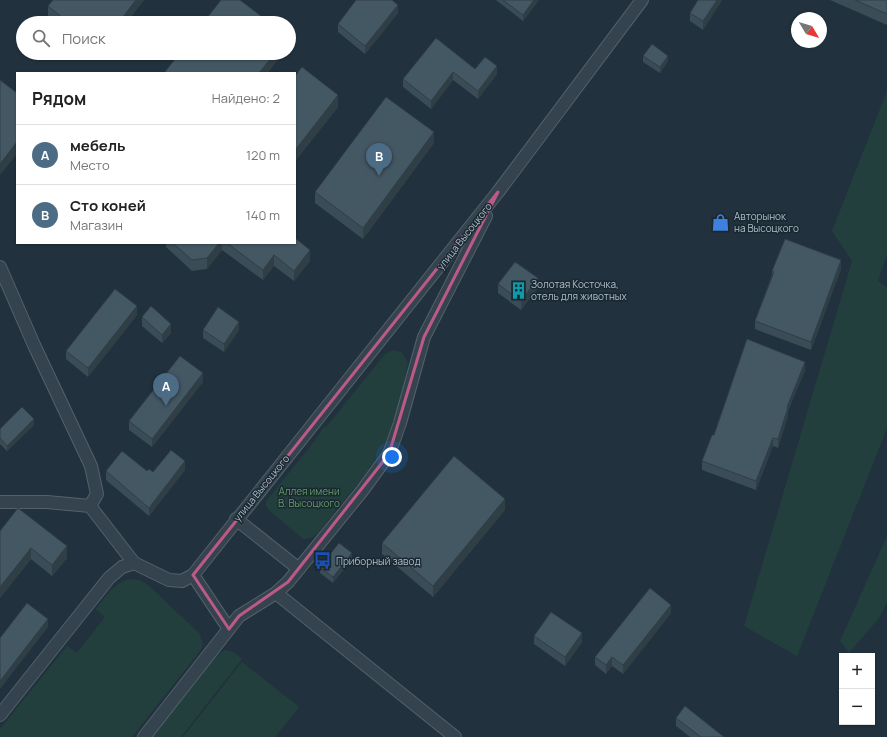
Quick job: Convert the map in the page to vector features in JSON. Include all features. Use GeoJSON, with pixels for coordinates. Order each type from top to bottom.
{"type":"FeatureCollection","features":[{"type":"Feature","properties":{"kind":"street","name":"улица Высоцкого"},"geometry":{"type":"LineString","coordinates":[[193,575],[236,519],[498,192],[642,0]]}},
{"type":"Feature","properties":{"kind":"street","name":"улица Высоцкого"},"geometry":{"type":"LineString","coordinates":[[229,629],[239,616],[276,593],[299,569],[362,491],[389,454],[404,410],[424,337],[498,192]]}},
{"type":"Feature","properties":{"kind":"street"},"geometry":{"type":"LineString","coordinates":[[0,267],[34,345],[91,466],[97,494],[90,506]]}},
{"type":"Feature","properties":{"kind":"street"},"geometry":{"type":"LineString","coordinates":[[0,502],[47,502],[90,506],[134,563],[168,580],[182,581],[193,575],[229,629],[144,737]]}},
{"type":"Feature","properties":{"kind":"street"},"geometry":{"type":"LineString","coordinates":[[236,519],[299,569]]}},
{"type":"Feature","properties":{"kind":"street"},"geometry":{"type":"LineString","coordinates":[[0,715],[109,578],[122,567],[134,563]]}},
{"type":"Feature","properties":{"kind":"street"},"geometry":{"type":"LineString","coordinates":[[276,593],[455,737]]}},
{"type":"Feature","properties":{"kind":"highlighted area"},"geometry":{"type":"Polygon","coordinates":[[[498,192],[424,337],[389,454],[288,582],[239,616],[229,629],[193,575],[498,192]]]}},
{"type":"Feature","properties":{"kind":"green space"},"geometry":{"type":"Polygon","coordinates":[[[887,91],[887,254],[878,281],[887,287],[887,428],[797,656],[744,626],[852,261],[832,231],[887,91]]]}},
{"type":"Feature","properties":{"kind":"green space","name":"Аллея имени В. Высоцкого"},"geometry":{"type":"Polygon","coordinates":[[[393,350],[401,352],[408,362],[398,406],[387,439],[369,469],[318,533],[311,538],[303,539],[269,510],[266,506],[266,501],[314,442],[323,428],[327,426],[385,354],[393,350]]]}},
{"type":"Feature","properties":{"kind":"green space"},"geometry":{"type":"Polygon","coordinates":[[[887,536],[887,602],[879,618],[849,653],[840,641],[887,536]]]}},
{"type":"Feature","properties":{"kind":"green space"},"geometry":{"type":"Polygon","coordinates":[[[131,579],[140,580],[148,585],[199,633],[203,644],[200,651],[132,737],[0,737],[0,729],[67,646],[77,653],[105,617],[96,609],[107,595],[115,586],[131,579]]]}},
{"type":"Feature","properties":{"kind":"green space"},"geometry":{"type":"Polygon","coordinates":[[[225,650],[234,652],[242,659],[181,737],[151,737],[186,690],[207,665],[225,650]]]}},
{"type":"Feature","properties":{"kind":"green space"},"geometry":{"type":"Polygon","coordinates":[[[242,662],[299,707],[275,737],[183,737],[242,662]]]}},
{"type":"Feature","properties":{"kind":"building"},"geometry":{"type":"Polygon","coordinates":[[[53,0],[136,0],[123,16],[60,16],[48,6],[53,0]]]}},
{"type":"Feature","properties":{"kind":"building"},"geometry":{"type":"Polygon","coordinates":[[[221,0],[240,0],[261,16],[208,16],[221,0]]]}},
{"type":"Feature","properties":{"kind":"building"},"geometry":{"type":"Polygon","coordinates":[[[356,0],[392,0],[398,5],[365,46],[338,24],[356,0]]]}},
{"type":"Feature","properties":{"kind":"building"},"geometry":{"type":"Polygon","coordinates":[[[503,0],[534,0],[523,15],[503,0]]]}},
{"type":"Feature","properties":{"kind":"building"},"geometry":{"type":"Polygon","coordinates":[[[698,0],[717,0],[703,21],[690,13],[698,0]]]}},
{"type":"Feature","properties":{"kind":"building"},"geometry":{"type":"Polygon","coordinates":[[[855,0],[887,0],[887,14],[855,0]]]}},
{"type":"Feature","properties":{"kind":"building"},"geometry":{"type":"Polygon","coordinates":[[[436,38],[475,69],[485,57],[497,66],[478,91],[453,72],[431,101],[403,79],[436,38]]]}},
{"type":"Feature","properties":{"kind":"building"},"geometry":{"type":"Polygon","coordinates":[[[652,44],[668,56],[660,67],[643,56],[652,44]]]}},
{"type":"Feature","properties":{"kind":"building"},"geometry":{"type":"Polygon","coordinates":[[[174,60],[269,60],[260,72],[165,72],[174,60]]]}},
{"type":"Feature","properties":{"kind":"building"},"geometry":{"type":"Polygon","coordinates":[[[302,67],[338,95],[296,149],[296,75],[302,67]]]}},
{"type":"Feature","properties":{"kind":"building"},"geometry":{"type":"Polygon","coordinates":[[[0,80],[16,92],[16,143],[0,164],[0,80]]]}},
{"type":"Feature","properties":{"kind":"building"},"geometry":{"type":"Polygon","coordinates":[[[386,97],[434,132],[363,228],[315,192],[386,97]]]}},
{"type":"Feature","properties":{"kind":"building"},"geometry":{"type":"Polygon","coordinates":[[[296,239],[310,250],[294,271],[274,255],[263,270],[228,244],[296,244],[296,239]]]}},
{"type":"Feature","properties":{"kind":"building"},"geometry":{"type":"Polygon","coordinates":[[[785,239],[841,260],[811,342],[755,321],[774,272],[772,271],[785,239]]]}},
{"type":"Feature","properties":{"kind":"building"},"geometry":{"type":"Polygon","coordinates":[[[174,244],[218,244],[207,258],[192,260],[174,244]]]}},
{"type":"Feature","properties":{"kind":"building","name":"Золотая Косточка, отель для животных"},"geometry":{"type":"Polygon","coordinates":[[[515,262],[538,278],[521,301],[498,284],[515,262]]]}},
{"type":"Feature","properties":{"kind":"building"},"geometry":{"type":"Polygon","coordinates":[[[115,289],[137,306],[88,368],[66,351],[115,289]]]}},
{"type":"Feature","properties":{"kind":"building"},"geometry":{"type":"Polygon","coordinates":[[[151,306],[171,324],[162,335],[142,317],[151,306]]]}},
{"type":"Feature","properties":{"kind":"building"},"geometry":{"type":"Polygon","coordinates":[[[218,307],[239,322],[224,344],[203,330],[218,307]]]}},
{"type":"Feature","properties":{"kind":"building"},"geometry":{"type":"Polygon","coordinates":[[[747,339],[805,362],[787,407],[778,439],[773,438],[756,481],[702,461],[712,435],[714,435],[747,339]]]}},
{"type":"Feature","properties":{"kind":"building"},"geometry":{"type":"Polygon","coordinates":[[[180,356],[203,373],[152,439],[129,421],[180,356]]]}},
{"type":"Feature","properties":{"kind":"building"},"geometry":{"type":"Polygon","coordinates":[[[22,407],[34,419],[7,446],[0,438],[0,429],[22,407]]]}},
{"type":"Feature","properties":{"kind":"building"},"geometry":{"type":"Polygon","coordinates":[[[171,450],[185,461],[149,508],[106,471],[122,451],[147,471],[149,469],[153,472],[171,450]]]}},
{"type":"Feature","properties":{"kind":"building"},"geometry":{"type":"Polygon","coordinates":[[[454,456],[505,499],[433,586],[382,543],[454,456]]]}},
{"type":"Feature","properties":{"kind":"building"},"geometry":{"type":"Polygon","coordinates":[[[18,508],[67,546],[52,565],[31,548],[0,587],[0,531],[18,508]]]}},
{"type":"Feature","properties":{"kind":"building"},"geometry":{"type":"Polygon","coordinates":[[[339,543],[352,553],[333,577],[320,567],[339,543]]]}},
{"type":"Feature","properties":{"kind":"building"},"geometry":{"type":"Polygon","coordinates":[[[650,588],[671,605],[623,665],[612,657],[606,665],[595,657],[650,588]]]}},
{"type":"Feature","properties":{"kind":"building"},"geometry":{"type":"Polygon","coordinates":[[[27,603],[48,619],[0,681],[0,638],[27,603]]]}},
{"type":"Feature","properties":{"kind":"building"},"geometry":{"type":"Polygon","coordinates":[[[551,612],[582,633],[565,657],[534,636],[551,612]]]}},
{"type":"Feature","properties":{"kind":"building"},"geometry":{"type":"Polygon","coordinates":[[[685,706],[724,737],[701,737],[676,718],[685,706]]]}},
{"type":"Feature","properties":{"kind":"place","name":"Сто коней"},"geometry":{"type":"Point","coordinates":[379,176]}},
{"type":"Feature","properties":{"kind":"place","name":"Авторынок на Высоцкого"},"geometry":{"type":"Point","coordinates":[721,222]}},
{"type":"Feature","properties":{"kind":"place","name":"Золотая Косточка, отель для животных"},"geometry":{"type":"Point","coordinates":[518,290]}},
{"type":"Feature","properties":{"kind":"place","name":"мебель"},"geometry":{"type":"Point","coordinates":[166,406]}},
{"type":"Feature","properties":{"kind":"place","name":"Приборный завод"},"geometry":{"type":"Point","coordinates":[323,561]}}]}
